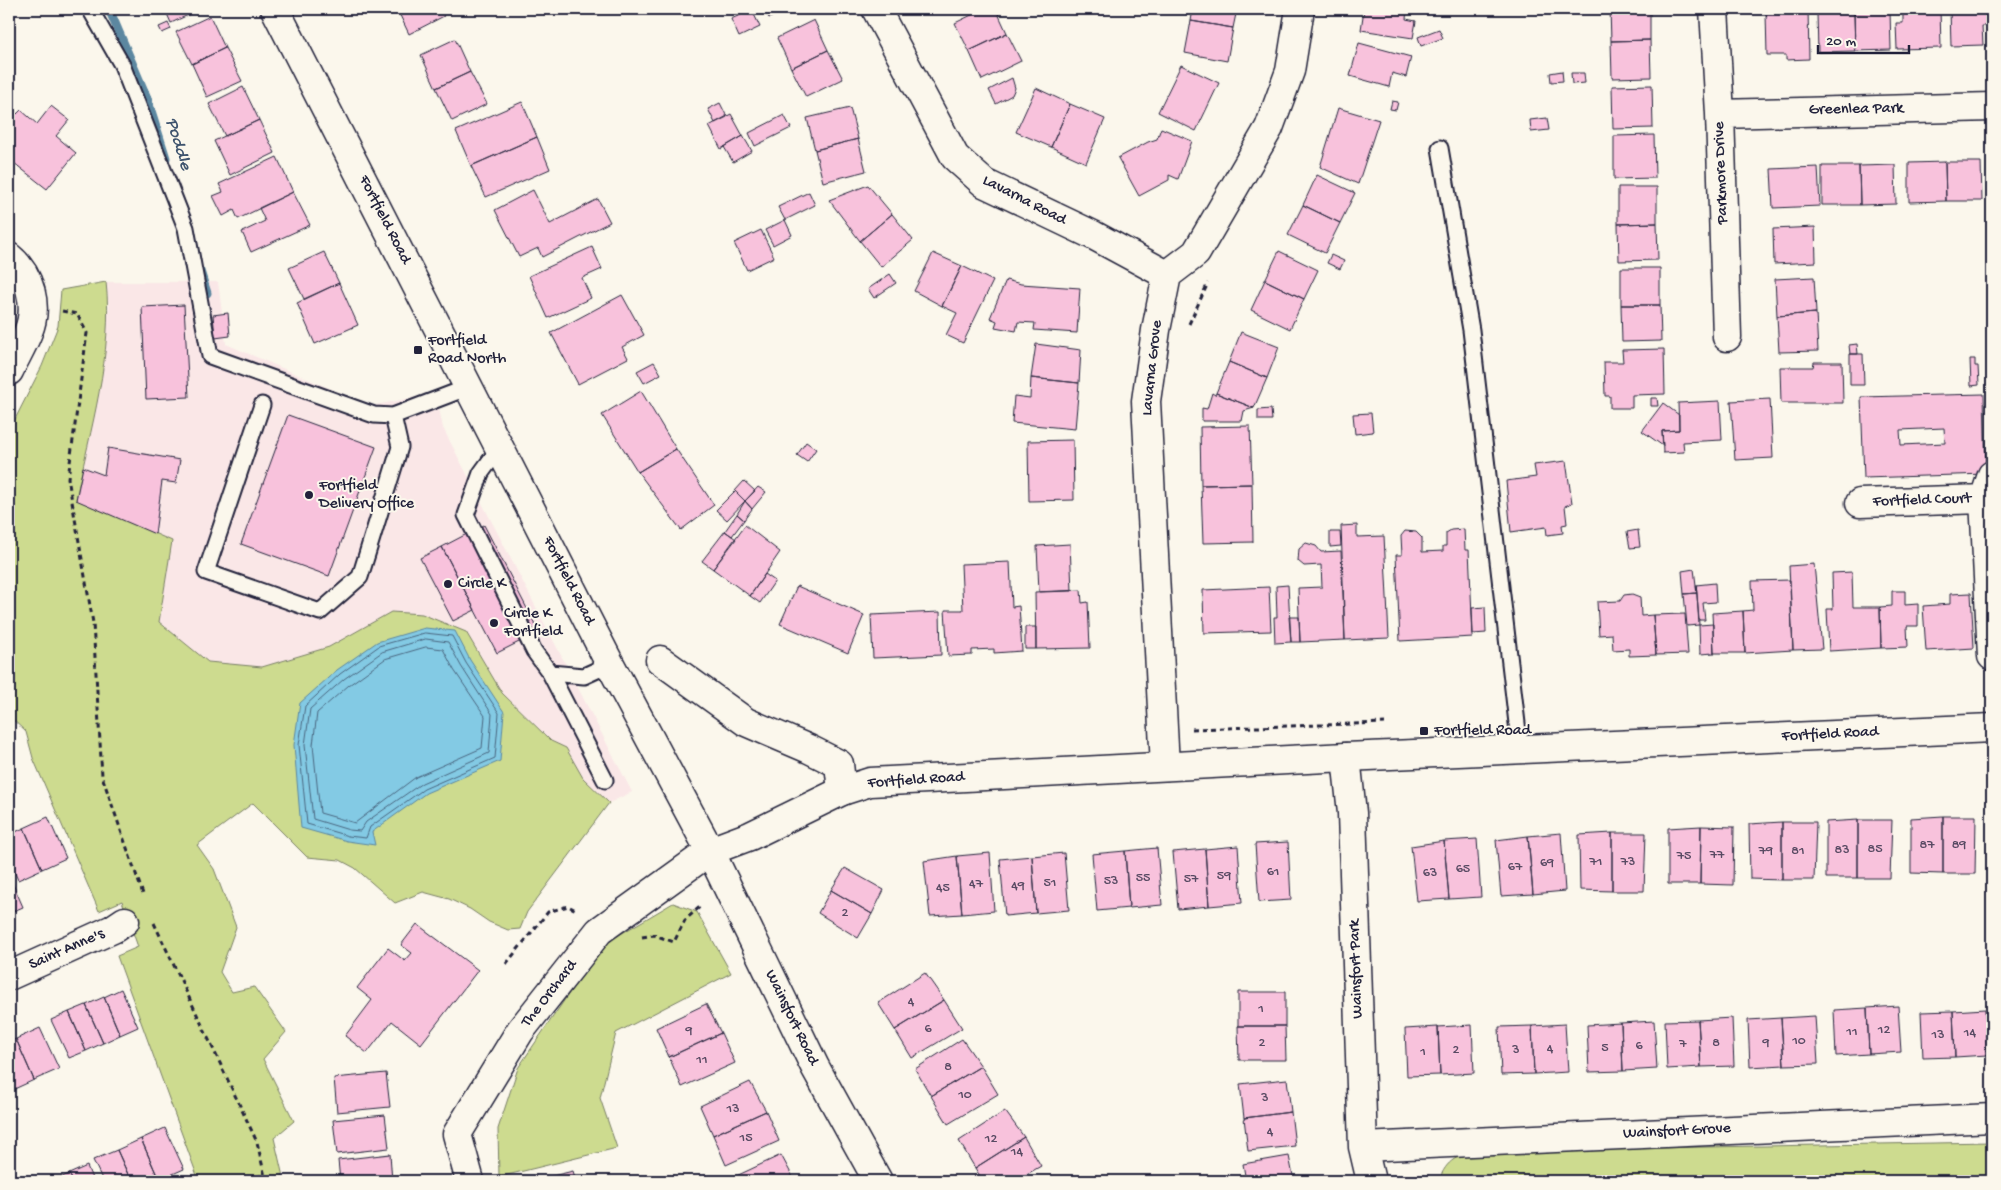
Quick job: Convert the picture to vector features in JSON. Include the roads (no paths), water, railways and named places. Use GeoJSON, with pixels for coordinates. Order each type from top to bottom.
{"type":"FeatureCollection","features":[{"type":"Feature","properties":{"kind":"street","name":"Fortfield Road"},"geometry":{"type":"LineString","coordinates":[[275,9],[610,664],[710,851],[750,836],[842,791],[870,782],[1346,756],[1992,728]]}},
{"type":"Feature","properties":{"kind":"street","name":"Lavarna Road"},"geometry":{"type":"LineString","coordinates":[[876,9],[955,158],[984,183],[1093,235],[1167,275]]}},
{"type":"Feature","properties":{"kind":"street"},"geometry":{"type":"LineString","coordinates":[[1167,275],[1196,253],[1269,128],[1290,71],[1300,9]]}},
{"type":"Feature","properties":{"kind":"street","name":"Parkmore Drive"},"geometry":{"type":"LineString","coordinates":[[1714,9],[1720,114],[1727,337]]}},
{"type":"Feature","properties":{"kind":"street","name":"Greenlea Park"},"geometry":{"type":"LineString","coordinates":[[1720,114],[1992,107]]}},
{"type":"Feature","properties":{"kind":"street"},"geometry":{"type":"LineString","coordinates":[[9,257],[20,266],[32,292],[33,309],[29,330],[9,371]]}},
{"type":"Feature","properties":{"kind":"street","name":"Lavarna Grove"},"geometry":{"type":"LineString","coordinates":[[1165,766],[1146,401],[1156,330],[1167,275]]}},
{"type":"Feature","properties":{"kind":"street","name":"Fortfield Court"},"geometry":{"type":"LineString","coordinates":[[1860,503],[1988,487],[1992,656]]}},
{"type":"Feature","properties":{"kind":"street"},"geometry":{"type":"LineString","coordinates":[[660,660],[746,722],[839,764],[842,791]]}},
{"type":"Feature","properties":{"kind":"street","name":"Wainsfort Park"},"geometry":{"type":"LineString","coordinates":[[1346,756],[1352,813],[1363,1147],[1371,1181]]}},
{"type":"Feature","properties":{"kind":"street","name":"The Orchard"},"geometry":{"type":"LineString","coordinates":[[470,1181],[457,1134],[520,1031],[599,932],[710,851]]}},
{"type":"Feature","properties":{"kind":"street","name":"Wainsfort Road"},"geometry":{"type":"LineString","coordinates":[[710,851],[815,1068],[878,1181]]}},
{"type":"Feature","properties":{"kind":"street","name":"Saint Anne's"},"geometry":{"type":"LineString","coordinates":[[9,976],[113,929],[125,921]]}},
{"type":"Feature","properties":{"kind":"street","name":"Wainsfort Grove"},"geometry":{"type":"LineString","coordinates":[[1363,1147],[1992,1118]]}},
{"type":"Feature","properties":{"kind":"lane"},"geometry":{"type":"LineString","coordinates":[[90,9],[122,65],[186,228],[210,356],[374,415],[393,416],[469,387]]}},
{"type":"Feature","properties":{"kind":"lane"},"geometry":{"type":"LineString","coordinates":[[1440,148],[1471,330],[1520,749]]}},
{"type":"Feature","properties":{"kind":"lane"},"geometry":{"type":"LineString","coordinates":[[262,405],[206,572],[320,612],[360,577],[400,447],[393,416]]}},
{"type":"Feature","properties":{"kind":"lane"},"geometry":{"type":"LineString","coordinates":[[500,447],[481,473],[466,515],[534,652],[550,672],[605,780]]}},
{"type":"Feature","properties":{"kind":"lane"},"geometry":{"type":"LineString","coordinates":[[550,672],[584,676],[610,664]]}},
{"type":"Feature","properties":{"kind":"water"},"geometry":{"type":"Polygon","coordinates":[[[425,628],[455,631],[470,660],[504,712],[500,761],[426,793],[372,832],[375,845],[347,841],[301,828],[294,745],[300,703],[337,670],[377,642],[425,628]]]}},
{"type":"Feature","properties":{"kind":"waterway","name":"Poddle"},"geometry":{"type":"LineString","coordinates":[[109,9],[147,98],[166,158]]}},
{"type":"Feature","properties":{"kind":"waterway","name":"Poddle"},"geometry":{"type":"LineString","coordinates":[[200,271],[207,293]]}},
{"type":"Feature","properties":{"kind":"place","name":"Fortfield Road North"},"geometry":{"type":"Point","coordinates":[418,350]}},
{"type":"Feature","properties":{"kind":"place","name":"Fortfield Delivery Office"},"geometry":{"type":"Point","coordinates":[309,495]}},
{"type":"Feature","properties":{"kind":"place","name":"Circle K"},"geometry":{"type":"Point","coordinates":[448,584]}},
{"type":"Feature","properties":{"kind":"place","name":"Circle K Fortfield"},"geometry":{"type":"Point","coordinates":[494,623]}},
{"type":"Feature","properties":{"kind":"place","name":"Fortfield Road"},"geometry":{"type":"Point","coordinates":[1424,731]}}]}
